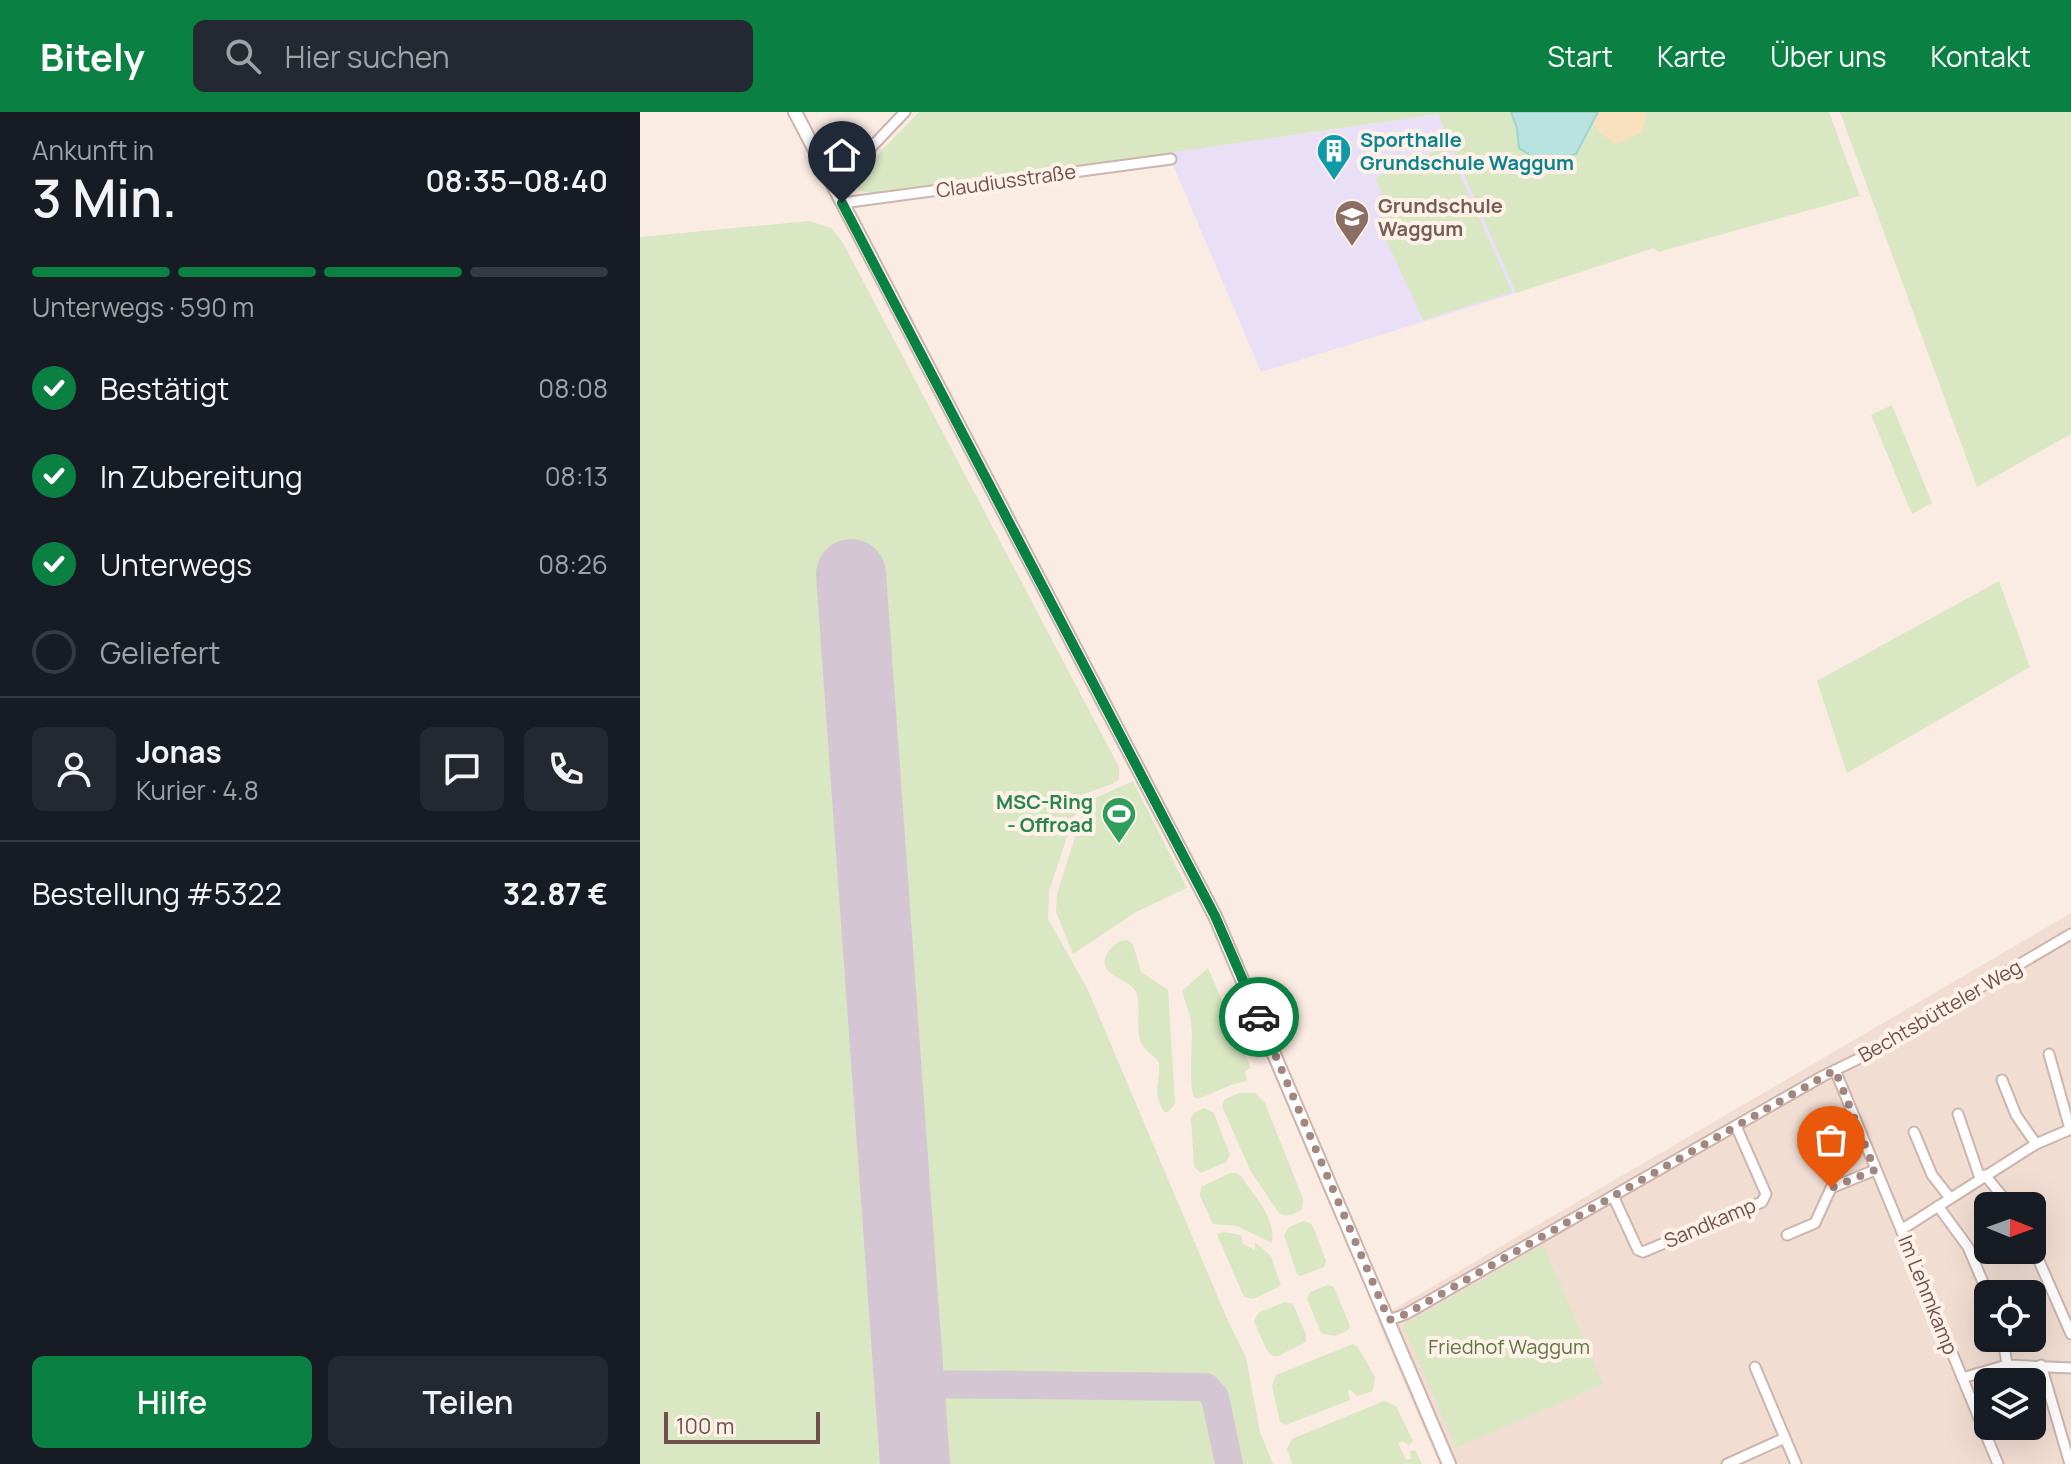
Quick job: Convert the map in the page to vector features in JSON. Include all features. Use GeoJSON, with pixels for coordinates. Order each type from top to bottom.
{"type":"FeatureCollection","features":[{"type":"Feature","properties":{"kind":"street"},"geometry":{"type":"LineString","coordinates":[[795,112],[1215,916],[1449,1464]]}},
{"type":"Feature","properties":{"kind":"street"},"geometry":{"type":"LineString","coordinates":[[829,179],[860,159],[905,112]]}},
{"type":"Feature","properties":{"kind":"street","name":"Claudiusstraße"},"geometry":{"type":"LineString","coordinates":[[842,203],[1171,159]]}},
{"type":"Feature","properties":{"kind":"street","name":"Bechtsbütteler Weg"},"geometry":{"type":"LineString","coordinates":[[1389,1320],[1406,1314],[2071,934]]}},
{"type":"Feature","properties":{"kind":"street"},"geometry":{"type":"LineString","coordinates":[[1901,1230],[1982,1176],[2036,1144],[2071,1129],[2049,1054]]}},
{"type":"Feature","properties":{"kind":"street","name":"Im Lehmkamp"},"geometry":{"type":"LineString","coordinates":[[1835,1070],[1998,1464]]}},
{"type":"Feature","properties":{"kind":"street"},"geometry":{"type":"LineString","coordinates":[[2002,1080],[2016,1115],[2036,1144]]}},
{"type":"Feature","properties":{"kind":"street"},"geometry":{"type":"LineString","coordinates":[[1958,1114],[1982,1176],[1997,1192]]}},
{"type":"Feature","properties":{"kind":"street","name":"Sandkamp"},"geometry":{"type":"LineString","coordinates":[[1613,1196],[1638,1250],[1643,1252],[1762,1202],[1766,1194],[1736,1126]]}},
{"type":"Feature","properties":{"kind":"street"},"geometry":{"type":"LineString","coordinates":[[1914,1132],[1932,1175],[1950,1198]]}},
{"type":"Feature","properties":{"kind":"street"},"geometry":{"type":"LineString","coordinates":[[1787,1235],[1815,1223],[1831,1188],[1875,1170]]}},
{"type":"Feature","properties":{"kind":"street"},"geometry":{"type":"LineString","coordinates":[[1938,1206],[1968,1247],[1982,1280]]}},
{"type":"Feature","properties":{"kind":"street"},"geometry":{"type":"LineString","coordinates":[[2040,1264],[2071,1334]]}},
{"type":"Feature","properties":{"kind":"street"},"geometry":{"type":"LineString","coordinates":[[2005,1352],[2007,1365]]}},
{"type":"Feature","properties":{"kind":"street"},"geometry":{"type":"LineString","coordinates":[[1962,1378],[2007,1365],[2071,1368]]}},
{"type":"Feature","properties":{"kind":"street"},"geometry":{"type":"LineString","coordinates":[[2041,1365],[2070,1464]]}},
{"type":"Feature","properties":{"kind":"street"},"geometry":{"type":"LineString","coordinates":[[1755,1367],[1796,1464]]}},
{"type":"Feature","properties":{"kind":"street"},"geometry":{"type":"LineString","coordinates":[[1727,1464],[1785,1438]]}},
{"type":"Feature","properties":{"kind":"shaded area","name":"Grundschule Waggum"},"geometry":{"type":"Polygon","coordinates":[[[1439,114],[1516,293],[1261,372],[1168,153],[1439,114]]]}},
{"type":"Feature","properties":{"kind":"shaded area"},"geometry":{"type":"Polygon","coordinates":[[[2071,913],[2071,1464],[1439,1464],[1377,1319],[2071,913]]]}},
{"type":"Feature","properties":{"kind":"green space"},"geometry":{"type":"Polygon","coordinates":[[[919,112],[1511,112],[1519,148],[1576,154],[1592,122],[1601,134],[1647,112],[1829,112],[1860,196],[1658,252],[1654,248],[1516,293],[1438,114],[877,195],[858,190],[855,178],[919,112]]]}},
{"type":"Feature","properties":{"kind":"green space"},"geometry":{"type":"Polygon","coordinates":[[[1840,112],[2071,112],[2071,434],[1977,487],[1840,112]]]}},
{"type":"Feature","properties":{"kind":"green space"},"geometry":{"type":"Polygon","coordinates":[[[1447,146],[1512,292],[1423,320],[1380,226],[1385,223],[1376,204],[1385,199],[1375,178],[1447,146]]]}},
{"type":"Feature","properties":{"kind":"green space"},"geometry":{"type":"Polygon","coordinates":[[[809,221],[831,228],[842,241],[1119,767],[1119,779],[1081,795],[1049,891],[1048,919],[1087,988],[1246,1357],[1260,1432],[1273,1464],[640,1464],[640,237],[809,221]]]}},
{"type":"Feature","properties":{"kind":"green space"},"geometry":{"type":"Polygon","coordinates":[[[1892,405],[1932,503],[1912,514],[1871,415],[1892,405]]]}},
{"type":"Feature","properties":{"kind":"green space"},"geometry":{"type":"Polygon","coordinates":[[[1999,581],[2030,667],[1847,773],[1817,681],[1999,581]]]}},
{"type":"Feature","properties":{"kind":"green space","name":"MSC-Ring - Offroad"},"geometry":{"type":"Polygon","coordinates":[[[1133,781],[1187,888],[1136,912],[1073,954],[1056,912],[1057,894],[1086,802],[1133,781]]]}},
{"type":"Feature","properties":{"kind":"green space"},"geometry":{"type":"Polygon","coordinates":[[[1127,940],[1133,944],[1141,972],[1168,990],[1175,1104],[1168,1112],[1164,1112],[1158,1099],[1159,1063],[1140,1039],[1137,994],[1106,968],[1107,954],[1111,948],[1127,940]]]}},
{"type":"Feature","properties":{"kind":"green space"},"geometry":{"type":"Polygon","coordinates":[[[1208,968],[1251,1068],[1245,1071],[1247,1081],[1198,1099],[1193,1096],[1191,1022],[1183,990],[1208,968]]]}},
{"type":"Feature","properties":{"kind":"green space"},"geometry":{"type":"Polygon","coordinates":[[[1240,1093],[1255,1093],[1265,1103],[1303,1199],[1302,1209],[1297,1212],[1288,1215],[1279,1213],[1250,1170],[1222,1106],[1225,1099],[1240,1093]]]}},
{"type":"Feature","properties":{"kind":"green space"},"geometry":{"type":"Polygon","coordinates":[[[1204,1108],[1214,1113],[1230,1155],[1226,1162],[1201,1173],[1194,1167],[1191,1118],[1204,1108]]]}},
{"type":"Feature","properties":{"kind":"green space"},"geometry":{"type":"Polygon","coordinates":[[[1230,1173],[1241,1176],[1263,1208],[1271,1225],[1272,1243],[1237,1226],[1213,1224],[1200,1196],[1201,1187],[1230,1173]]]}},
{"type":"Feature","properties":{"kind":"green space"},"geometry":{"type":"Polygon","coordinates":[[[1304,1221],[1314,1229],[1326,1261],[1324,1267],[1300,1276],[1284,1235],[1289,1227],[1304,1221]]]}},
{"type":"Feature","properties":{"kind":"green space"},"geometry":{"type":"Polygon","coordinates":[[[1218,1233],[1241,1235],[1243,1244],[1255,1250],[1255,1242],[1271,1256],[1281,1286],[1253,1299],[1244,1297],[1218,1237],[1218,1233]]]}},
{"type":"Feature","properties":{"kind":"green space","name":"Friedhof Waggum"},"geometry":{"type":"Polygon","coordinates":[[[1543,1245],[1603,1384],[1456,1448],[1403,1325],[1543,1245]]]}},
{"type":"Feature","properties":{"kind":"green space"},"geometry":{"type":"Polygon","coordinates":[[[1328,1285],[1334,1287],[1350,1326],[1335,1336],[1321,1333],[1307,1299],[1310,1292],[1328,1285]]]}},
{"type":"Feature","properties":{"kind":"green space"},"geometry":{"type":"Polygon","coordinates":[[[1285,1302],[1293,1304],[1306,1342],[1273,1356],[1267,1351],[1254,1321],[1258,1313],[1285,1302]]]}},
{"type":"Feature","properties":{"kind":"green space"},"geometry":{"type":"Polygon","coordinates":[[[1353,1344],[1358,1347],[1375,1377],[1373,1391],[1357,1396],[1348,1390],[1350,1400],[1286,1425],[1280,1422],[1272,1386],[1276,1375],[1353,1344]]]}},
{"type":"Feature","properties":{"kind":"green space"},"geometry":{"type":"Polygon","coordinates":[[[1384,1401],[1396,1406],[1413,1441],[1409,1446],[1403,1441],[1398,1443],[1406,1460],[1411,1459],[1410,1451],[1415,1450],[1422,1464],[1292,1464],[1287,1449],[1292,1439],[1384,1401]]]}},
{"type":"Feature","properties":{"kind":"sand"},"geometry":{"type":"Polygon","coordinates":[[[1598,112],[1647,112],[1642,133],[1616,144],[1601,134],[1592,122],[1598,112]]]}},
{"type":"Feature","properties":{"kind":"water"},"geometry":{"type":"Polygon","coordinates":[[[1511,112],[1598,112],[1576,154],[1541,162],[1519,148],[1511,112]]]}},
{"type":"Feature","properties":{"kind":"taxiway"},"geometry":{"type":"LineString","coordinates":[[909,1384],[1206,1387],[1215,1397],[1229,1464]]}},
{"type":"Feature","properties":{"kind":"runway"},"geometry":{"type":"LineString","coordinates":[[851,574],[915,1464]]}},
{"type":"Feature","properties":{"kind":"way so far"},"geometry":{"type":"LineString","coordinates":[[1259,1017],[1389,1320],[1406,1314],[1835,1070],[1875,1170],[1831,1188]]}},
{"type":"Feature","properties":{"kind":"place","name":"Sporthalle Grundschule Waggum"},"geometry":{"type":"Point","coordinates":[1334,182]}},
{"type":"Feature","properties":{"kind":"place","name":"Grundschule Waggum"},"geometry":{"type":"Point","coordinates":[1352,248]}},
{"type":"Feature","properties":{"kind":"place","name":"MSC-Ring - Offroad"},"geometry":{"type":"Point","coordinates":[1119,845]}},
{"type":"Feature","properties":{"kind":"route"},"geometry":{"type":"LineString","coordinates":[[842,203],[1215,916],[1259,1017]]}}]}
